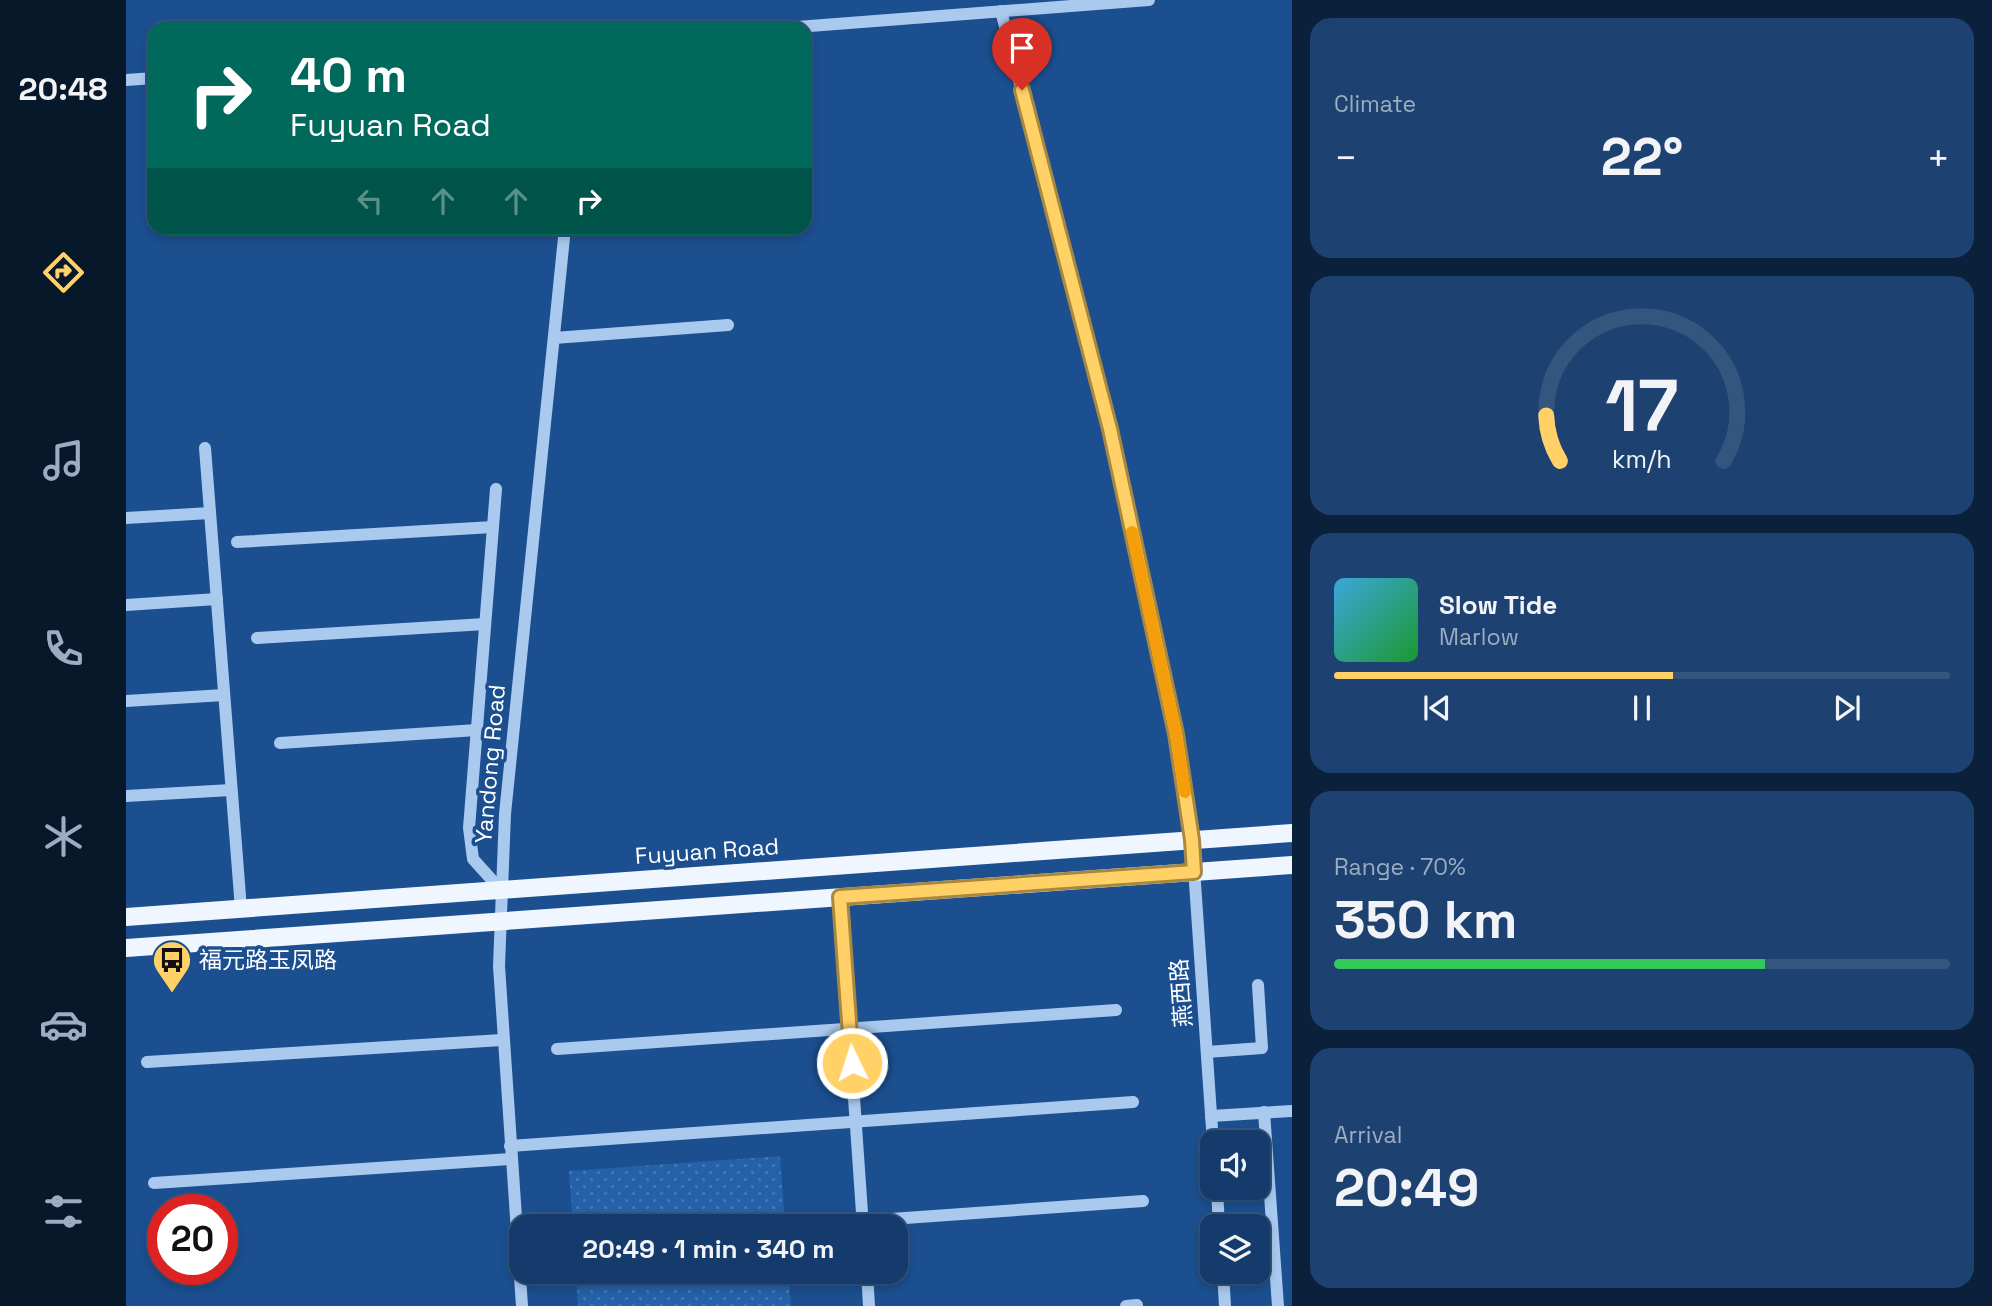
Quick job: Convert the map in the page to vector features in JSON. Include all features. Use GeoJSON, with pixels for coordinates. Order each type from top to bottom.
{"type":"FeatureCollection","features":[{"type":"Feature","properties":{"kind":"main road","name":"Fuyuan Road"},"geometry":{"type":"LineString","coordinates":[[126,917],[1292,833]]}},
{"type":"Feature","properties":{"kind":"main road"},"geometry":{"type":"LineString","coordinates":[[126,948],[1292,865]]}},
{"type":"Feature","properties":{"kind":"street"},"geometry":{"type":"LineString","coordinates":[[812,26],[1149,0]]}},
{"type":"Feature","properties":{"kind":"street","name":"燕西路"},"geometry":{"type":"LineString","coordinates":[[1001,11],[1110,429],[1176,734],[1192,840],[1212,1130]]}},
{"type":"Feature","properties":{"kind":"street"},"geometry":{"type":"LineString","coordinates":[[126,80],[147,78]]}},
{"type":"Feature","properties":{"kind":"street","name":"Yandong Road"},"geometry":{"type":"LineString","coordinates":[[522,1306],[502,1040],[499,966],[501,890],[505,814],[564,235]]}},
{"type":"Feature","properties":{"kind":"street"},"geometry":{"type":"LineString","coordinates":[[554,338],[728,325]]}},
{"type":"Feature","properties":{"kind":"street"},"geometry":{"type":"LineString","coordinates":[[205,448],[241,909]]}},
{"type":"Feature","properties":{"kind":"street"},"geometry":{"type":"LineString","coordinates":[[496,489],[470,828],[473,859],[501,890]]}},
{"type":"Feature","properties":{"kind":"street"},"geometry":{"type":"LineString","coordinates":[[126,518],[210,513]]}},
{"type":"Feature","properties":{"kind":"street"},"geometry":{"type":"LineString","coordinates":[[237,542],[494,527]]}},
{"type":"Feature","properties":{"kind":"street"},"geometry":{"type":"LineString","coordinates":[[126,605],[217,599]]}},
{"type":"Feature","properties":{"kind":"street"},"geometry":{"type":"LineString","coordinates":[[257,638],[485,624]]}},
{"type":"Feature","properties":{"kind":"street"},"geometry":{"type":"LineString","coordinates":[[126,701],[224,695]]}},
{"type":"Feature","properties":{"kind":"street"},"geometry":{"type":"LineString","coordinates":[[280,743],[477,730]]}},
{"type":"Feature","properties":{"kind":"street"},"geometry":{"type":"LineString","coordinates":[[126,796],[231,790]]}},
{"type":"Feature","properties":{"kind":"street"},"geometry":{"type":"LineString","coordinates":[[840,897],[862,1214]]}},
{"type":"Feature","properties":{"kind":"street"},"geometry":{"type":"LineString","coordinates":[[1207,1052],[1262,1048],[1258,985]]}},
{"type":"Feature","properties":{"kind":"street"},"geometry":{"type":"LineString","coordinates":[[557,1049],[1116,1010]]}},
{"type":"Feature","properties":{"kind":"street"},"geometry":{"type":"LineString","coordinates":[[147,1062],[502,1040]]}},
{"type":"Feature","properties":{"kind":"street"},"geometry":{"type":"LineString","coordinates":[[154,1183],[856,1122],[1133,1102]]}},
{"type":"Feature","properties":{"kind":"street"},"geometry":{"type":"LineString","coordinates":[[1211,1116],[1292,1111]]}},
{"type":"Feature","properties":{"kind":"street"},"geometry":{"type":"LineString","coordinates":[[1264,1112],[1278,1306]]}},
{"type":"Feature","properties":{"kind":"street"},"geometry":{"type":"LineString","coordinates":[[908,1220],[1143,1200]]}},
{"type":"Feature","properties":{"kind":"street"},"geometry":{"type":"LineString","coordinates":[[868,1284],[869,1306]]}},
{"type":"Feature","properties":{"kind":"street"},"geometry":{"type":"LineString","coordinates":[[1224,1284],[1225,1306]]}},
{"type":"Feature","properties":{"kind":"street"},"geometry":{"type":"LineString","coordinates":[[1126,1306],[1137,1305]]}},
{"type":"Feature","properties":{"kind":"shaded area"},"geometry":{"type":"Polygon","coordinates":[[[780,1156],[784,1214],[572,1214],[569,1171],[780,1156]]]}},
{"type":"Feature","properties":{"kind":"shaded area"},"geometry":{"type":"Polygon","coordinates":[[[577,1284],[789,1284],[791,1306],[578,1306],[577,1284]]]}},
{"type":"Feature","properties":{"kind":"slow traffic"},"geometry":{"type":"LineString","coordinates":[[1132,532],[1176,734],[1185,792]]}},
{"type":"Feature","properties":{"kind":"place","name":"福元路玉凤路"},"geometry":{"type":"Point","coordinates":[172,994]}},
{"type":"Feature","properties":{"kind":"route"},"geometry":{"type":"LineString","coordinates":[[852,1063],[840,897],[1194,872],[1192,840],[1176,734],[1110,429],[1022,90]]}}]}
